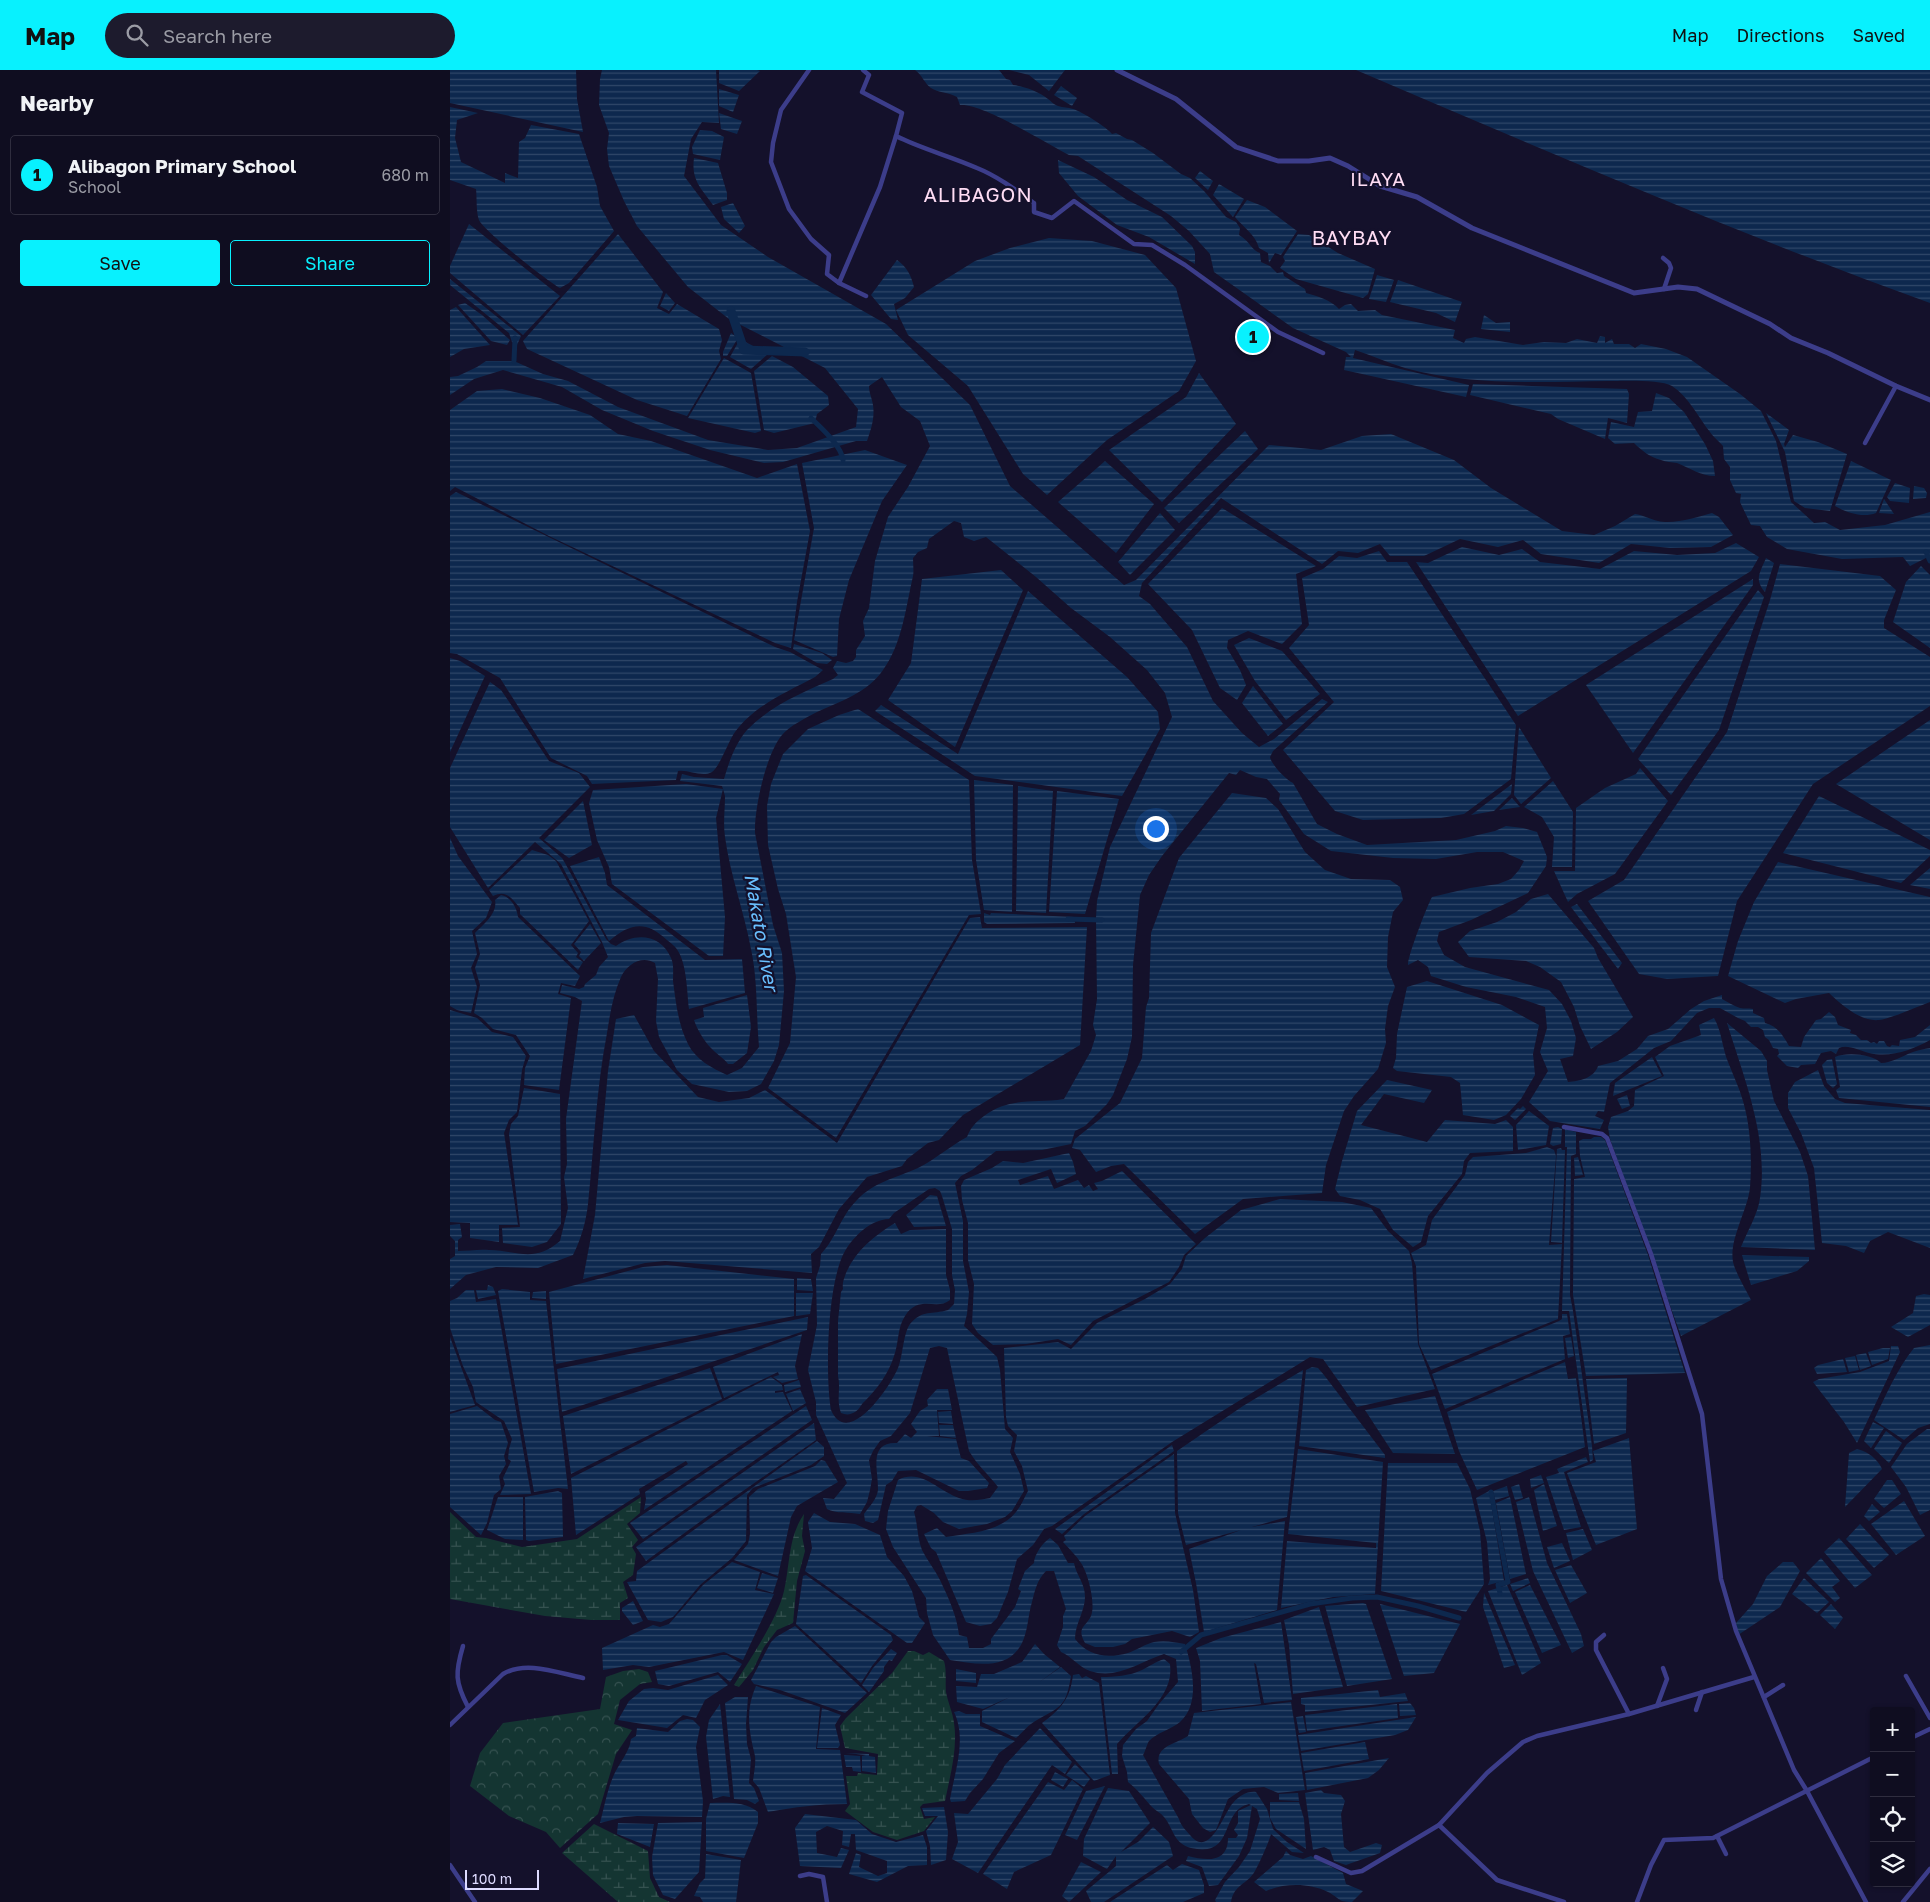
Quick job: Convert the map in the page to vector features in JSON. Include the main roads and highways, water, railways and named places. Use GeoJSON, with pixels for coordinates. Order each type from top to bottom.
{"type":"FeatureCollection","features":[{"type":"Feature","properties":{"kind":"water"},"geometry":{"type":"Polygon","coordinates":[[[450,70],[576,70],[577,99],[583,132],[450,103],[450,70]]]}},
{"type":"Feature","properties":{"kind":"water","name":"Makato River"},"geometry":{"type":"Polygon","coordinates":[[[602,70],[716,70],[719,123],[702,122],[691,139],[684,176],[721,225],[768,257],[886,324],[970,405],[1010,486],[1124,585],[1136,580],[1269,445],[1321,450],[1362,436],[1391,434],[1454,460],[1491,488],[1562,531],[1594,535],[1615,526],[1635,514],[1664,522],[1685,520],[1712,513],[1719,517],[1733,535],[1711,547],[1670,548],[1631,544],[1599,563],[1541,554],[1523,540],[1498,547],[1460,539],[1424,556],[1390,556],[1380,544],[1358,553],[1338,551],[1322,564],[1221,498],[1142,583],[1139,596],[1150,604],[1187,647],[1213,701],[1242,733],[1259,747],[1274,739],[1322,699],[1328,702],[1273,751],[1270,757],[1279,772],[1293,783],[1317,824],[1367,845],[1456,840],[1495,831],[1506,826],[1537,832],[1547,857],[1546,866],[1528,893],[1471,920],[1439,932],[1437,941],[1444,955],[1465,967],[1549,990],[1562,1004],[1571,1021],[1576,1038],[1573,1056],[1560,1059],[1568,1082],[1586,1078],[1598,1066],[1618,1061],[1637,1049],[1648,1036],[1668,1029],[1691,1009],[1704,1001],[1722,995],[1722,999],[1736,1006],[1753,1009],[1753,1013],[1764,1018],[1765,1023],[1779,1031],[1789,1046],[1801,1047],[1804,1037],[1816,1020],[1821,1019],[1829,1012],[1835,1017],[1838,1025],[1851,1030],[1850,1033],[1856,1035],[1861,1040],[1877,1044],[1879,1041],[1884,1041],[1890,1047],[1892,1045],[1899,1046],[1900,1040],[1915,1037],[1930,1025],[1930,1040],[1909,1050],[1893,1054],[1877,1054],[1843,1047],[1839,1048],[1836,1054],[1831,1051],[1821,1053],[1815,1064],[1801,1065],[1798,1068],[1787,1066],[1777,1056],[1779,1054],[1778,1049],[1773,1048],[1765,1037],[1763,1030],[1758,1027],[1751,1027],[1745,1021],[1720,1008],[1709,1008],[1697,1013],[1671,1041],[1654,1048],[1610,1083],[1604,1112],[1598,1111],[1595,1116],[1604,1120],[1600,1129],[1550,1121],[1529,1102],[1548,1071],[1540,1052],[1547,1028],[1545,1007],[1516,997],[1466,987],[1431,976],[1428,967],[1418,960],[1408,965],[1414,943],[1432,897],[1498,884],[1511,879],[1524,861],[1503,852],[1477,852],[1436,859],[1393,858],[1331,851],[1304,834],[1279,800],[1280,794],[1267,779],[1256,777],[1240,770],[1236,775],[1229,773],[1162,856],[1149,875],[1140,895],[1133,965],[1132,1037],[1127,1059],[1113,1095],[1107,1104],[1085,1126],[1075,1131],[1071,1144],[1042,1150],[996,1151],[972,1170],[961,1176],[955,1183],[963,1221],[963,1261],[969,1292],[964,1326],[997,1357],[1000,1370],[1005,1429],[1013,1438],[1010,1452],[1020,1474],[1024,1491],[1012,1511],[1005,1517],[987,1524],[959,1529],[943,1522],[934,1513],[921,1505],[917,1506],[914,1512],[922,1550],[946,1593],[959,1635],[967,1637],[969,1648],[983,1648],[991,1644],[991,1639],[1015,1607],[1021,1591],[1018,1589],[1025,1571],[1034,1563],[1039,1549],[1050,1538],[1058,1545],[1068,1563],[1074,1563],[1084,1587],[1085,1602],[1075,1639],[1080,1645],[1098,1655],[1113,1656],[1128,1653],[1154,1642],[1166,1641],[1185,1644],[1192,1674],[1193,1695],[1191,1705],[1187,1714],[1180,1722],[1149,1741],[1143,1755],[1181,1824],[1197,1841],[1204,1842],[1216,1832],[1235,1800],[1246,1793],[1256,1792],[1267,1809],[1273,1829],[1287,1842],[1304,1853],[1292,1852],[1271,1834],[1255,1871],[1238,1888],[1231,1902],[1216,1902],[1215,1900],[1225,1882],[1250,1851],[1260,1819],[1257,1809],[1252,1806],[1247,1838],[1239,1856],[1218,1885],[1209,1886],[1202,1867],[1186,1861],[1188,1856],[1209,1859],[1220,1856],[1227,1846],[1228,1838],[1236,1838],[1238,1835],[1234,1830],[1238,1823],[1238,1811],[1251,1805],[1240,1808],[1234,1815],[1221,1840],[1215,1846],[1205,1849],[1185,1846],[1174,1835],[1163,1816],[1128,1782],[1122,1756],[1123,1745],[1136,1729],[1147,1721],[1178,1682],[1176,1659],[1164,1654],[1119,1672],[1100,1673],[1086,1669],[1061,1652],[1057,1645],[1066,1609],[1054,1571],[1046,1571],[1038,1582],[1024,1638],[1016,1652],[1008,1658],[990,1664],[950,1660],[933,1635],[927,1613],[926,1598],[893,1547],[886,1529],[888,1511],[898,1480],[906,1477],[922,1479],[951,1495],[971,1500],[990,1498],[998,1487],[969,1451],[947,1348],[939,1346],[930,1348],[910,1413],[891,1436],[880,1441],[873,1451],[869,1460],[872,1479],[870,1490],[867,1502],[860,1514],[831,1511],[827,1509],[823,1498],[834,1499],[847,1483],[816,1415],[816,1402],[808,1370],[817,1325],[816,1278],[821,1254],[831,1241],[846,1213],[864,1194],[886,1181],[931,1161],[967,1137],[974,1125],[984,1116],[1013,1103],[1064,1099],[1091,1051],[1096,1035],[1093,1025],[1097,999],[1097,901],[1110,847],[1172,717],[1165,693],[1147,670],[1110,637],[1071,608],[986,537],[974,541],[964,537],[961,523],[954,521],[929,539],[927,548],[918,552],[913,558],[913,576],[903,625],[895,649],[883,670],[877,678],[861,690],[789,728],[776,744],[771,755],[759,796],[755,833],[773,925],[782,953],[784,991],[779,1045],[774,1061],[761,1084],[747,1091],[729,1092],[692,1084],[677,1070],[659,1037],[656,1021],[658,979],[655,963],[645,960],[635,962],[627,968],[621,977],[611,1012],[600,1076],[587,1211],[581,1237],[573,1255],[538,1268],[496,1267],[466,1275],[450,1289],[450,1259],[455,1256],[455,1241],[450,1236],[450,1225],[460,1224],[462,1237],[458,1240],[458,1251],[485,1250],[534,1254],[551,1248],[560,1241],[568,1208],[564,1177],[567,1164],[566,1119],[582,1001],[560,993],[562,985],[579,989],[584,987],[596,975],[599,967],[608,957],[561,864],[535,842],[488,888],[450,827],[450,768],[490,682],[501,690],[549,761],[579,773],[590,787],[539,838],[562,858],[606,939],[611,944],[616,946],[639,937],[654,940],[667,950],[673,963],[673,981],[680,1021],[688,1044],[695,1055],[727,1075],[742,1068],[759,1047],[756,986],[751,949],[725,837],[725,796],[722,786],[680,781],[682,774],[694,777],[724,779],[739,741],[756,721],[787,700],[833,679],[838,675],[833,668],[837,661],[846,663],[853,661],[856,657],[856,650],[865,636],[863,621],[869,608],[875,561],[888,517],[908,487],[930,446],[920,421],[901,407],[882,377],[869,386],[873,414],[867,441],[856,441],[783,462],[764,463],[710,450],[653,431],[602,410],[562,387],[503,370],[474,379],[450,395],[450,377],[458,376],[486,361],[514,361],[543,374],[568,381],[618,407],[708,440],[768,450],[797,448],[856,427],[858,409],[825,368],[729,319],[688,287],[637,226],[609,166],[607,149],[609,133],[599,105],[602,70]],[[935,1188],[929,1189],[894,1213],[889,1219],[875,1222],[863,1230],[845,1251],[834,1284],[828,1352],[831,1410],[838,1420],[848,1423],[858,1419],[878,1400],[894,1377],[906,1333],[910,1324],[915,1319],[924,1314],[948,1310],[954,1304],[952,1229],[940,1191],[935,1188]]]}},
{"type":"Feature","properties":{"kind":"water"},"geometry":{"type":"Polygon","coordinates":[[[719,70],[760,71],[739,91],[719,83],[719,70]]]}},
{"type":"Feature","properties":{"kind":"water"},"geometry":{"type":"Polygon","coordinates":[[[915,70],[999,70],[1013,85],[1045,96],[1058,106],[1077,110],[1112,134],[1116,133],[1132,140],[1181,174],[1190,178],[1204,191],[1226,217],[1236,222],[1240,228],[1239,235],[1260,253],[1261,262],[1270,266],[1277,273],[1283,272],[1284,276],[1305,289],[1306,293],[1328,301],[1339,309],[1351,304],[1358,311],[1375,310],[1382,315],[1455,330],[1453,338],[1464,343],[1466,339],[1475,337],[1523,345],[1544,342],[1566,343],[1577,339],[1597,343],[1600,336],[1605,337],[1605,343],[1612,339],[1614,344],[1629,344],[1635,348],[1641,344],[1666,349],[1687,357],[1761,411],[1776,441],[1791,502],[1814,523],[1825,522],[1840,530],[1885,525],[1930,512],[1930,556],[1910,566],[1903,557],[1842,559],[1787,549],[1767,537],[1760,526],[1751,525],[1740,502],[1741,494],[1736,493],[1730,480],[1730,467],[1724,459],[1723,446],[1711,434],[1683,396],[1672,386],[1666,384],[1650,381],[1506,382],[1455,378],[1405,368],[1355,350],[1353,358],[1469,385],[1466,397],[1344,370],[1346,357],[1351,357],[1346,352],[1293,328],[1214,272],[1210,254],[1189,231],[1171,216],[1078,156],[1069,155],[983,110],[960,105],[957,97],[931,88],[915,70]]]}},
{"type":"Feature","properties":{"kind":"water"},"geometry":{"type":"Polygon","coordinates":[[[1009,70],[1065,70],[1049,91],[1029,75],[1009,70]]]}},
{"type":"Feature","properties":{"kind":"water"},"geometry":{"type":"Polygon","coordinates":[[[1356,70],[1930,70],[1930,303],[1713,220],[1356,70]]]}},
{"type":"Feature","properties":{"kind":"water"},"geometry":{"type":"Polygon","coordinates":[[[1061,86],[1077,98],[1072,106],[1054,95],[1061,86]]]}},
{"type":"Feature","properties":{"kind":"water"},"geometry":{"type":"Polygon","coordinates":[[[719,89],[739,95],[733,112],[719,106],[719,89]]]}},
{"type":"Feature","properties":{"kind":"water"},"geometry":{"type":"Polygon","coordinates":[[[450,107],[478,113],[457,120],[455,138],[461,162],[505,183],[505,173],[518,178],[519,142],[525,138],[531,125],[579,134],[597,187],[600,206],[614,231],[569,283],[560,288],[553,284],[503,245],[479,220],[476,189],[450,180],[450,107]]]}},
{"type":"Feature","properties":{"kind":"water"},"geometry":{"type":"Polygon","coordinates":[[[719,113],[742,121],[737,134],[721,129],[719,113]]]}},
{"type":"Feature","properties":{"kind":"water"},"geometry":{"type":"Polygon","coordinates":[[[700,130],[712,131],[724,137],[720,160],[693,154],[692,147],[700,130]]]}},
{"type":"Feature","properties":{"kind":"water"},"geometry":{"type":"Polygon","coordinates":[[[694,158],[718,163],[727,193],[727,200],[713,205],[696,178],[693,166],[694,158]]]}},
{"type":"Feature","properties":{"kind":"water"},"geometry":{"type":"Polygon","coordinates":[[[1058,160],[1094,177],[1127,200],[1162,217],[1192,246],[1195,252],[1195,264],[1149,237],[1117,225],[1078,196],[1059,173],[1058,160]]]}},
{"type":"Feature","properties":{"kind":"water"},"geometry":{"type":"Polygon","coordinates":[[[1200,171],[1213,181],[1208,190],[1195,178],[1200,171]]]}},
{"type":"Feature","properties":{"kind":"water"},"geometry":{"type":"Polygon","coordinates":[[[1219,184],[1244,199],[1233,217],[1213,195],[1219,184]]]}},
{"type":"Feature","properties":{"kind":"water"},"geometry":{"type":"Polygon","coordinates":[[[1247,200],[1265,207],[1297,231],[1281,255],[1275,253],[1269,263],[1268,253],[1259,248],[1252,235],[1235,217],[1247,200]]]}},
{"type":"Feature","properties":{"kind":"water"},"geometry":{"type":"Polygon","coordinates":[[[733,203],[745,226],[739,233],[724,219],[721,207],[733,203]]]}},
{"type":"Feature","properties":{"kind":"water"},"geometry":{"type":"Polygon","coordinates":[[[469,224],[560,296],[523,335],[450,273],[450,266],[469,224]]]}},
{"type":"Feature","properties":{"kind":"water"},"geometry":{"type":"Polygon","coordinates":[[[618,234],[663,292],[657,308],[669,314],[677,304],[719,329],[722,340],[719,351],[721,359],[687,416],[637,400],[527,349],[523,341],[618,234]]]}},
{"type":"Feature","properties":{"kind":"water"},"geometry":{"type":"Polygon","coordinates":[[[1298,234],[1309,235],[1338,253],[1375,269],[1368,294],[1363,298],[1296,279],[1280,268],[1285,261],[1283,257],[1298,234]]]}},
{"type":"Feature","properties":{"kind":"water"},"geometry":{"type":"Polygon","coordinates":[[[1049,238],[1092,241],[1145,255],[1176,288],[1196,361],[1179,391],[1107,440],[1047,495],[1023,474],[968,386],[908,335],[896,310],[975,261],[1010,248],[1049,238]]]}},
{"type":"Feature","properties":{"kind":"water"},"geometry":{"type":"Polygon","coordinates":[[[897,260],[908,272],[914,287],[905,298],[894,304],[898,320],[891,319],[871,295],[897,260]]]}},
{"type":"Feature","properties":{"kind":"water"},"geometry":{"type":"Polygon","coordinates":[[[1377,275],[1394,280],[1386,302],[1369,299],[1377,275]]]}},
{"type":"Feature","properties":{"kind":"water"},"geometry":{"type":"Polygon","coordinates":[[[450,279],[521,336],[517,345],[512,342],[509,333],[450,285],[450,279]]]}},
{"type":"Feature","properties":{"kind":"water"},"geometry":{"type":"Polygon","coordinates":[[[1398,280],[1462,302],[1455,322],[1436,313],[1390,302],[1398,280]]]}},
{"type":"Feature","properties":{"kind":"water"},"geometry":{"type":"Polygon","coordinates":[[[666,293],[675,303],[669,311],[660,306],[666,293]]]}},
{"type":"Feature","properties":{"kind":"water"},"geometry":{"type":"Polygon","coordinates":[[[465,303],[482,315],[510,340],[507,345],[491,341],[458,305],[465,303]]]}},
{"type":"Feature","properties":{"kind":"water"},"geometry":{"type":"Polygon","coordinates":[[[456,307],[490,345],[464,349],[450,357],[450,310],[456,307]]]}},
{"type":"Feature","properties":{"kind":"water"},"geometry":{"type":"Polygon","coordinates":[[[1484,315],[1496,323],[1510,322],[1510,332],[1481,329],[1484,315]]]}},
{"type":"Feature","properties":{"kind":"water"},"geometry":{"type":"Polygon","coordinates":[[[731,333],[738,338],[727,356],[723,356],[723,352],[731,333]]]}},
{"type":"Feature","properties":{"kind":"water"},"geometry":{"type":"Polygon","coordinates":[[[740,339],[768,354],[751,369],[730,357],[740,339]]]}},
{"type":"Feature","properties":{"kind":"water"},"geometry":{"type":"Polygon","coordinates":[[[772,356],[793,367],[828,396],[829,405],[817,414],[815,423],[774,433],[764,430],[754,371],[772,356]]]}},
{"type":"Feature","properties":{"kind":"water"},"geometry":{"type":"Polygon","coordinates":[[[724,358],[751,373],[761,431],[755,433],[688,418],[724,358]]]}},
{"type":"Feature","properties":{"kind":"water"},"geometry":{"type":"Polygon","coordinates":[[[1199,373],[1236,424],[1162,502],[1109,450],[1186,397],[1199,373]]]}},
{"type":"Feature","properties":{"kind":"water"},"geometry":{"type":"Polygon","coordinates":[[[1473,384],[1627,389],[1629,394],[1627,423],[1608,418],[1605,439],[1558,419],[1551,414],[1470,395],[1473,384]]]}},
{"type":"Feature","properties":{"kind":"water"},"geometry":{"type":"Polygon","coordinates":[[[502,389],[540,398],[590,415],[618,434],[651,441],[757,478],[797,464],[810,531],[791,648],[775,643],[549,536],[455,487],[450,491],[450,410],[477,391],[502,389]]]}},
{"type":"Feature","properties":{"kind":"water"},"geometry":{"type":"Polygon","coordinates":[[[1656,393],[1669,398],[1684,412],[1705,444],[1713,461],[1715,476],[1700,473],[1677,463],[1657,459],[1634,443],[1615,444],[1608,438],[1611,422],[1634,427],[1638,412],[1652,411],[1656,393]]]}},
{"type":"Feature","properties":{"kind":"water"},"geometry":{"type":"Polygon","coordinates":[[[1766,413],[1789,430],[1784,444],[1785,447],[1793,435],[1818,442],[1847,454],[1830,511],[1805,508],[1794,501],[1785,452],[1766,413]]]}},
{"type":"Feature","properties":{"kind":"water"},"geometry":{"type":"Polygon","coordinates":[[[1245,431],[1258,449],[1179,523],[1164,508],[1245,431]]]}},
{"type":"Feature","properties":{"kind":"water"},"geometry":{"type":"Polygon","coordinates":[[[865,450],[907,465],[882,501],[849,580],[839,619],[837,656],[833,657],[794,640],[814,528],[802,463],[865,450]]]}},
{"type":"Feature","properties":{"kind":"water"},"geometry":{"type":"Polygon","coordinates":[[[1105,461],[1154,504],[1116,553],[1058,502],[1105,461]]]}},
{"type":"Feature","properties":{"kind":"water"},"geometry":{"type":"Polygon","coordinates":[[[1851,461],[1891,480],[1876,513],[1866,515],[1855,514],[1835,506],[1851,461]]]}},
{"type":"Feature","properties":{"kind":"water"},"geometry":{"type":"Polygon","coordinates":[[[1895,483],[1910,488],[1909,503],[1890,501],[1887,497],[1895,483]]]}},
{"type":"Feature","properties":{"kind":"water"},"geometry":{"type":"Polygon","coordinates":[[[1914,486],[1924,488],[1927,493],[1926,498],[1913,499],[1914,486]]]}},
{"type":"Feature","properties":{"kind":"water"},"geometry":{"type":"Polygon","coordinates":[[[456,492],[775,647],[790,652],[823,670],[815,677],[772,700],[743,722],[735,732],[718,765],[708,774],[678,771],[676,780],[592,784],[587,776],[551,758],[500,678],[457,654],[450,653],[450,496],[456,492]]]}},
{"type":"Feature","properties":{"kind":"water"},"geometry":{"type":"Polygon","coordinates":[[[1884,499],[1894,514],[1879,513],[1884,499]]]}},
{"type":"Feature","properties":{"kind":"water"},"geometry":{"type":"Polygon","coordinates":[[[1222,508],[1316,566],[1296,574],[1302,624],[1282,644],[1248,631],[1228,640],[1227,648],[1240,670],[1246,685],[1237,700],[1220,688],[1192,630],[1148,584],[1222,508]]]}},
{"type":"Feature","properties":{"kind":"water"},"geometry":{"type":"Polygon","coordinates":[[[1160,513],[1175,530],[1130,575],[1118,562],[1160,513]]]}},
{"type":"Feature","properties":{"kind":"water"},"geometry":{"type":"Polygon","coordinates":[[[1736,543],[1759,557],[1751,571],[1518,716],[1416,562],[1428,563],[1462,547],[1499,555],[1522,549],[1540,562],[1600,569],[1634,551],[1677,555],[1715,553],[1736,543]]]}},
{"type":"Feature","properties":{"kind":"water"},"geometry":{"type":"Polygon","coordinates":[[[1379,551],[1387,562],[1407,562],[1516,725],[1511,779],[1464,814],[1441,818],[1363,820],[1335,811],[1283,750],[1334,702],[1289,648],[1309,625],[1302,578],[1323,569],[1339,556],[1357,558],[1379,551]]]}},
{"type":"Feature","properties":{"kind":"water"},"geometry":{"type":"Polygon","coordinates":[[[1766,558],[1774,563],[1765,592],[1760,583],[1759,576],[1766,558]]]}},
{"type":"Feature","properties":{"kind":"water"},"geometry":{"type":"Polygon","coordinates":[[[1780,564],[1880,576],[1896,590],[1884,620],[1884,628],[1930,657],[1930,706],[1813,784],[1737,901],[1718,976],[1667,979],[1639,974],[1588,901],[1624,880],[1727,732],[1780,564]]]}},
{"type":"Feature","properties":{"kind":"water"},"geometry":{"type":"Polygon","coordinates":[[[1921,566],[1930,575],[1930,648],[1893,622],[1906,582],[1921,566]]]}},
{"type":"Feature","properties":{"kind":"water"},"geometry":{"type":"Polygon","coordinates":[[[1001,570],[1023,590],[955,747],[888,700],[911,663],[922,579],[1001,570]]]}},
{"type":"Feature","properties":{"kind":"water"},"geometry":{"type":"Polygon","coordinates":[[[1753,579],[1753,585],[1633,753],[1586,685],[1753,579]]]}},
{"type":"Feature","properties":{"kind":"water"},"geometry":{"type":"Polygon","coordinates":[[[1758,590],[1764,597],[1719,730],[1671,795],[1638,759],[1758,590]]]}},
{"type":"Feature","properties":{"kind":"water"},"geometry":{"type":"Polygon","coordinates":[[[1028,591],[1127,677],[1158,712],[1160,729],[1122,796],[975,776],[875,711],[881,705],[958,754],[1028,591]]]}},
{"type":"Feature","properties":{"kind":"water"},"geometry":{"type":"Polygon","coordinates":[[[1249,638],[1282,651],[1320,694],[1286,720],[1255,681],[1234,645],[1249,638]]]}},
{"type":"Feature","properties":{"kind":"water"},"geometry":{"type":"Polygon","coordinates":[[[794,644],[822,653],[832,660],[827,664],[817,663],[793,649],[794,644]]]}},
{"type":"Feature","properties":{"kind":"water"},"geometry":{"type":"Polygon","coordinates":[[[450,658],[460,661],[485,676],[450,752],[450,658]]]}},
{"type":"Feature","properties":{"kind":"water"},"geometry":{"type":"Polygon","coordinates":[[[1253,686],[1283,724],[1268,736],[1242,703],[1253,686]]]}},
{"type":"Feature","properties":{"kind":"water"},"geometry":{"type":"Polygon","coordinates":[[[858,709],[969,780],[972,860],[981,914],[969,915],[836,1138],[768,1088],[790,1043],[796,977],[786,914],[768,845],[767,806],[771,784],[783,754],[808,729],[858,709]]]}},
{"type":"Feature","properties":{"kind":"water"},"geometry":{"type":"Polygon","coordinates":[[[1930,720],[1930,840],[1836,784],[1930,720]]]}},
{"type":"Feature","properties":{"kind":"water"},"geometry":{"type":"Polygon","coordinates":[[[1519,727],[1551,778],[1521,804],[1514,795],[1519,727]]]}},
{"type":"Feature","properties":{"kind":"water"},"geometry":{"type":"Polygon","coordinates":[[[1640,768],[1668,801],[1615,874],[1577,894],[1568,902],[1554,871],[1575,871],[1576,808],[1605,788],[1636,774],[1640,768]]]}},
{"type":"Feature","properties":{"kind":"water"},"geometry":{"type":"Polygon","coordinates":[[[974,780],[1013,785],[1012,912],[984,910],[976,860],[974,780]]]}},
{"type":"Feature","properties":{"kind":"water"},"geometry":{"type":"Polygon","coordinates":[[[1553,781],[1573,812],[1572,867],[1552,867],[1554,837],[1542,817],[1524,807],[1553,781]]]}},
{"type":"Feature","properties":{"kind":"water"},"geometry":{"type":"Polygon","coordinates":[[[686,784],[723,789],[716,818],[725,917],[723,956],[709,956],[612,884],[609,867],[597,840],[589,803],[593,790],[686,784]]]}},
{"type":"Feature","properties":{"kind":"water"},"geometry":{"type":"Polygon","coordinates":[[[1512,784],[1511,794],[1494,811],[1471,815],[1512,784]]]}},
{"type":"Feature","properties":{"kind":"water"},"geometry":{"type":"Polygon","coordinates":[[[1018,786],[1053,791],[1046,913],[1016,911],[1018,786]]]}},
{"type":"Feature","properties":{"kind":"water"},"geometry":{"type":"Polygon","coordinates":[[[1057,791],[1119,799],[1085,914],[1049,912],[1057,791]]]}},
{"type":"Feature","properties":{"kind":"water"},"geometry":{"type":"Polygon","coordinates":[[[1232,793],[1266,798],[1278,809],[1305,852],[1325,870],[1351,879],[1390,880],[1400,887],[1403,900],[1393,912],[1388,937],[1387,967],[1395,987],[1388,1006],[1385,1029],[1386,1043],[1378,1069],[1354,1096],[1344,1111],[1326,1165],[1322,1193],[1243,1199],[1195,1234],[1124,1164],[1111,1166],[1096,1172],[1080,1150],[1072,1148],[1075,1139],[1120,1103],[1142,1058],[1146,1007],[1149,998],[1151,933],[1179,858],[1232,793]]]}},
{"type":"Feature","properties":{"kind":"water"},"geometry":{"type":"Polygon","coordinates":[[[1819,796],[1930,850],[1930,856],[1901,883],[1783,853],[1819,796]]]}},
{"type":"Feature","properties":{"kind":"water"},"geometry":{"type":"Polygon","coordinates":[[[1512,798],[1520,807],[1499,810],[1512,798]]]}},
{"type":"Feature","properties":{"kind":"water"},"geometry":{"type":"Polygon","coordinates":[[[583,801],[592,845],[569,858],[544,840],[583,801]]]}},
{"type":"Feature","properties":{"kind":"water"},"geometry":{"type":"Polygon","coordinates":[[[450,838],[458,856],[492,902],[486,918],[472,931],[477,954],[471,968],[477,987],[471,1013],[457,1010],[450,1006],[450,838]]]}},
{"type":"Feature","properties":{"kind":"water"},"geometry":{"type":"Polygon","coordinates":[[[532,850],[548,855],[556,861],[589,921],[571,945],[578,953],[576,957],[583,962],[578,970],[520,914],[520,908],[512,898],[506,894],[493,896],[489,890],[532,850]]]}},
{"type":"Feature","properties":{"kind":"water"},"geometry":{"type":"Polygon","coordinates":[[[599,857],[607,885],[705,960],[742,959],[745,993],[689,1009],[683,964],[678,951],[672,944],[652,929],[638,926],[624,930],[609,941],[570,866],[599,857]]]}},
{"type":"Feature","properties":{"kind":"water"},"geometry":{"type":"Polygon","coordinates":[[[1778,862],[1930,897],[1930,1002],[1891,1017],[1872,1020],[1851,1011],[1829,993],[1785,1003],[1728,976],[1738,941],[1754,902],[1778,862]]]}},
{"type":"Feature","properties":{"kind":"water"},"geometry":{"type":"Polygon","coordinates":[[[1930,868],[1930,889],[1910,885],[1930,868]]]}},
{"type":"Feature","properties":{"kind":"water"},"geometry":{"type":"Polygon","coordinates":[[[1548,894],[1594,948],[1633,1017],[1617,1032],[1591,1049],[1580,1026],[1574,1007],[1561,982],[1540,967],[1526,961],[1469,957],[1458,942],[1470,931],[1497,922],[1516,912],[1531,899],[1548,894]]]}},
{"type":"Feature","properties":{"kind":"water"},"geometry":{"type":"Polygon","coordinates":[[[501,895],[513,903],[518,917],[580,976],[575,986],[561,983],[558,994],[571,998],[559,1090],[524,1085],[525,1068],[530,1056],[516,1035],[493,1029],[474,1013],[480,985],[475,968],[480,954],[475,933],[490,918],[495,900],[501,895]]]}},
{"type":"Feature","properties":{"kind":"water"},"geometry":{"type":"Polygon","coordinates":[[[1577,904],[1622,963],[1618,969],[1571,907],[1577,904]]]}},
{"type":"Feature","properties":{"kind":"water"},"geometry":{"type":"Polygon","coordinates":[[[984,913],[990,915],[991,913],[1074,917],[1075,923],[987,924],[984,922],[984,913]]]}},
{"type":"Feature","properties":{"kind":"water"},"geometry":{"type":"Polygon","coordinates":[[[980,917],[982,928],[1087,927],[1080,1045],[963,1115],[939,1140],[928,1143],[907,1159],[902,1166],[867,1177],[839,1209],[819,1247],[811,1254],[812,1273],[665,1261],[645,1263],[583,1279],[595,1215],[608,1071],[616,1019],[634,1015],[654,1051],[698,1097],[719,1102],[749,1098],[765,1090],[837,1143],[970,918],[980,917]]]}},
{"type":"Feature","properties":{"kind":"water"},"geometry":{"type":"Polygon","coordinates":[[[590,924],[601,943],[584,961],[579,956],[581,952],[574,944],[590,924]]]}},
{"type":"Feature","properties":{"kind":"water"},"geometry":{"type":"Polygon","coordinates":[[[1427,981],[1502,1005],[1539,1025],[1533,1054],[1535,1075],[1521,1099],[1506,1115],[1494,1120],[1463,1115],[1460,1083],[1451,1077],[1397,1071],[1393,1068],[1396,1058],[1397,1034],[1407,987],[1427,981]]]}},
{"type":"Feature","properties":{"kind":"water"},"geometry":{"type":"Polygon","coordinates":[[[747,995],[751,1027],[747,1053],[733,1064],[728,1064],[706,1042],[694,1020],[704,1017],[703,1008],[747,995]]]}},
{"type":"Feature","properties":{"kind":"water"},"geometry":{"type":"Polygon","coordinates":[[[450,1010],[477,1018],[492,1032],[513,1037],[526,1056],[522,1070],[517,1112],[509,1120],[504,1133],[518,1225],[499,1225],[499,1242],[470,1238],[470,1223],[450,1222],[450,1010]]]}},
{"type":"Feature","properties":{"kind":"water"},"geometry":{"type":"Polygon","coordinates":[[[1714,1018],[1743,1101],[1749,1133],[1751,1155],[1750,1188],[1732,1253],[1736,1271],[1751,1300],[1681,1336],[1610,1139],[1608,1127],[1611,1117],[1628,1111],[1634,1106],[1635,1090],[1664,1076],[1655,1057],[1670,1046],[1701,1035],[1699,1025],[1714,1018]]]}},
{"type":"Feature","properties":{"kind":"water"},"geometry":{"type":"Polygon","coordinates":[[[1727,1023],[1761,1051],[1767,1061],[1767,1070],[1774,1101],[1800,1152],[1808,1176],[1815,1250],[1741,1247],[1759,1204],[1762,1176],[1761,1153],[1753,1109],[1727,1023]]]}},
{"type":"Feature","properties":{"kind":"water"},"geometry":{"type":"Polygon","coordinates":[[[1930,1048],[1930,1107],[1839,1098],[1836,1090],[1840,1087],[1835,1057],[1840,1055],[1859,1055],[1885,1063],[1915,1051],[1930,1048]]]}},
{"type":"Feature","properties":{"kind":"water"},"geometry":{"type":"Polygon","coordinates":[[[1652,1057],[1662,1076],[1613,1096],[1615,1083],[1652,1057]]]}},
{"type":"Feature","properties":{"kind":"water"},"geometry":{"type":"Polygon","coordinates":[[[1832,1059],[1837,1084],[1833,1088],[1827,1083],[1822,1065],[1827,1060],[1832,1059]]]}},
{"type":"Feature","properties":{"kind":"water"},"geometry":{"type":"Polygon","coordinates":[[[1818,1070],[1824,1086],[1835,1099],[1845,1103],[1930,1110],[1930,1248],[1888,1232],[1870,1241],[1864,1253],[1846,1246],[1822,1243],[1814,1168],[1801,1133],[1788,1108],[1788,1093],[1795,1082],[1818,1070]]]}},
{"type":"Feature","properties":{"kind":"water"},"geometry":{"type":"Polygon","coordinates":[[[1387,1080],[1432,1090],[1424,1103],[1384,1094],[1361,1125],[1427,1142],[1445,1120],[1495,1124],[1506,1120],[1513,1127],[1513,1151],[1470,1153],[1464,1161],[1462,1174],[1428,1216],[1421,1242],[1413,1247],[1393,1230],[1380,1209],[1360,1200],[1340,1196],[1335,1189],[1357,1111],[1387,1080]]]}},
{"type":"Feature","properties":{"kind":"water"},"geometry":{"type":"Polygon","coordinates":[[[524,1088],[560,1094],[561,1224],[547,1242],[532,1247],[503,1243],[502,1228],[520,1227],[509,1134],[511,1124],[518,1116],[524,1088]]]}},
{"type":"Feature","properties":{"kind":"water"},"geometry":{"type":"Polygon","coordinates":[[[1627,1095],[1630,1106],[1622,1109],[1617,1099],[1627,1095]]]}},
{"type":"Feature","properties":{"kind":"water"},"geometry":{"type":"Polygon","coordinates":[[[1523,1106],[1526,1109],[1515,1120],[1510,1116],[1518,1108],[1520,1109],[1523,1106]]]}},
{"type":"Feature","properties":{"kind":"water"},"geometry":{"type":"Polygon","coordinates":[[[1529,1111],[1549,1126],[1546,1145],[1518,1150],[1516,1125],[1529,1111]]]}},
{"type":"Feature","properties":{"kind":"water"},"geometry":{"type":"Polygon","coordinates":[[[1558,1127],[1562,1129],[1561,1144],[1553,1146],[1550,1144],[1553,1128],[1558,1127]]]}},
{"type":"Feature","properties":{"kind":"water"},"geometry":{"type":"Polygon","coordinates":[[[1565,1129],[1576,1132],[1576,1154],[1571,1156],[1570,1295],[1592,1446],[1593,1460],[1590,1462],[1569,1311],[1562,1311],[1567,1147],[1565,1147],[1565,1129]]]}},
{"type":"Feature","properties":{"kind":"water"},"geometry":{"type":"Polygon","coordinates":[[[1601,1137],[1605,1140],[1648,1255],[1685,1373],[1586,1376],[1573,1295],[1574,1179],[1585,1177],[1579,1141],[1601,1137]]]}},
{"type":"Feature","properties":{"kind":"water"},"geometry":{"type":"Polygon","coordinates":[[[1547,1147],[1554,1150],[1556,1156],[1549,1245],[1562,1244],[1558,1319],[1431,1370],[1419,1344],[1416,1266],[1411,1253],[1426,1245],[1432,1220],[1465,1175],[1468,1162],[1473,1157],[1526,1153],[1547,1147]]]}},
{"type":"Feature","properties":{"kind":"water"},"geometry":{"type":"Polygon","coordinates":[[[1557,1149],[1565,1150],[1562,1243],[1551,1242],[1557,1149]]]}},
{"type":"Feature","properties":{"kind":"water"},"geometry":{"type":"Polygon","coordinates":[[[1069,1153],[1076,1174],[1057,1183],[1051,1169],[1018,1180],[1020,1185],[1048,1176],[1054,1189],[1078,1180],[1084,1188],[1089,1185],[1093,1191],[1098,1189],[1094,1183],[1122,1171],[1196,1244],[1184,1255],[1169,1282],[1093,1321],[1071,1345],[1058,1339],[1026,1344],[993,1345],[978,1333],[972,1324],[974,1284],[968,1260],[968,1223],[962,1200],[961,1186],[964,1180],[1003,1161],[1023,1163],[1069,1153]]]}},
{"type":"Feature","properties":{"kind":"water"},"geometry":{"type":"Polygon","coordinates":[[[1578,1157],[1583,1175],[1575,1176],[1574,1158],[1578,1157]]]}},
{"type":"Feature","properties":{"kind":"water"},"geometry":{"type":"Polygon","coordinates":[[[930,1195],[937,1196],[946,1226],[914,1227],[906,1215],[930,1195]]]}},
{"type":"Feature","properties":{"kind":"water"},"geometry":{"type":"Polygon","coordinates":[[[1280,1199],[1342,1202],[1371,1208],[1388,1231],[1409,1251],[1412,1263],[1418,1344],[1435,1389],[1357,1407],[1323,1359],[1310,1357],[1172,1442],[1052,1526],[1044,1529],[1033,1545],[1017,1559],[1008,1592],[997,1618],[991,1624],[980,1626],[966,1622],[936,1552],[931,1548],[924,1534],[937,1528],[946,1537],[993,1528],[1002,1524],[1016,1512],[1028,1491],[1022,1466],[1014,1451],[1017,1435],[1008,1426],[1006,1417],[1004,1348],[1058,1342],[1071,1349],[1097,1323],[1170,1284],[1182,1269],[1186,1256],[1205,1238],[1241,1210],[1280,1199]]]}},
{"type":"Feature","properties":{"kind":"water"},"geometry":{"type":"Polygon","coordinates":[[[895,1223],[901,1234],[910,1230],[946,1229],[946,1275],[950,1290],[950,1300],[939,1304],[922,1304],[910,1309],[902,1321],[894,1356],[882,1380],[857,1411],[843,1414],[841,1413],[839,1403],[838,1321],[843,1281],[850,1265],[860,1250],[873,1238],[895,1223]]]}},
{"type":"Feature","properties":{"kind":"water"},"geometry":{"type":"Polygon","coordinates":[[[1742,1255],[1809,1257],[1809,1261],[1797,1271],[1751,1285],[1742,1255]]]}},
{"type":"Feature","properties":{"kind":"water"},"geometry":{"type":"Polygon","coordinates":[[[667,1265],[794,1279],[794,1316],[556,1364],[549,1292],[643,1267],[667,1265]]]}},
{"type":"Feature","properties":{"kind":"water"},"geometry":{"type":"Polygon","coordinates":[[[797,1278],[811,1279],[813,1291],[797,1290],[797,1278]]]}},
{"type":"Feature","properties":{"kind":"water"},"geometry":{"type":"Polygon","coordinates":[[[488,1285],[493,1287],[496,1295],[478,1299],[476,1290],[487,1290],[488,1285]]]}},
{"type":"Feature","properties":{"kind":"water"},"geometry":{"type":"Polygon","coordinates":[[[502,1289],[530,1292],[530,1300],[546,1301],[568,1489],[558,1488],[534,1492],[498,1291],[502,1289]]]}},
{"type":"Feature","properties":{"kind":"water"},"geometry":{"type":"Polygon","coordinates":[[[466,1290],[474,1290],[476,1302],[496,1299],[531,1494],[500,1495],[505,1484],[503,1478],[511,1461],[508,1459],[512,1439],[504,1421],[476,1402],[473,1387],[463,1366],[450,1328],[450,1301],[466,1290]]]}},
{"type":"Feature","properties":{"kind":"water"},"geometry":{"type":"Polygon","coordinates":[[[546,1291],[546,1299],[532,1298],[533,1292],[546,1291]]]}},
{"type":"Feature","properties":{"kind":"water"},"geometry":{"type":"Polygon","coordinates":[[[796,1293],[813,1293],[810,1314],[796,1316],[796,1293]]]}},
{"type":"Feature","properties":{"kind":"water"},"geometry":{"type":"Polygon","coordinates":[[[1930,1295],[1930,1325],[1908,1337],[1891,1327],[1913,1313],[1916,1296],[1930,1295]]]}},
{"type":"Feature","properties":{"kind":"water"},"geometry":{"type":"Polygon","coordinates":[[[1562,1314],[1567,1314],[1570,1334],[1563,1336],[1565,1359],[1445,1409],[1432,1374],[1559,1321],[1562,1319],[1562,1314]]]}},
{"type":"Feature","properties":{"kind":"water"},"geometry":{"type":"Polygon","coordinates":[[[808,1317],[807,1330],[562,1412],[557,1369],[808,1317]]]}},
{"type":"Feature","properties":{"kind":"water"},"geometry":{"type":"Polygon","coordinates":[[[802,1334],[795,1366],[798,1379],[782,1383],[773,1377],[779,1375],[778,1372],[724,1398],[713,1367],[802,1334]]]}},
{"type":"Feature","properties":{"kind":"water"},"geometry":{"type":"Polygon","coordinates":[[[450,1337],[475,1405],[450,1412],[450,1337]]]}},
{"type":"Feature","properties":{"kind":"water"},"geometry":{"type":"Polygon","coordinates":[[[1571,1337],[1574,1356],[1568,1358],[1565,1338],[1571,1337]]]}},
{"type":"Feature","properties":{"kind":"water"},"geometry":{"type":"Polygon","coordinates":[[[1930,1345],[1930,1424],[1918,1428],[1904,1440],[1874,1420],[1892,1382],[1908,1356],[1914,1348],[1930,1345]]]}},
{"type":"Feature","properties":{"kind":"water"},"geometry":{"type":"Polygon","coordinates":[[[1891,1346],[1898,1346],[1900,1352],[1857,1443],[1844,1422],[1813,1382],[1819,1379],[1860,1372],[1889,1361],[1891,1346]]]}},
{"type":"Feature","properties":{"kind":"water"},"geometry":{"type":"Polygon","coordinates":[[[1890,1348],[1888,1359],[1872,1365],[1868,1352],[1890,1348]]]}},
{"type":"Feature","properties":{"kind":"water"},"geometry":{"type":"Polygon","coordinates":[[[1866,1353],[1871,1366],[1860,1370],[1856,1355],[1866,1353]]]}},
{"type":"Feature","properties":{"kind":"water"},"geometry":{"type":"Polygon","coordinates":[[[1855,1356],[1859,1370],[1849,1372],[1845,1358],[1855,1356]]]}},
{"type":"Feature","properties":{"kind":"water"},"geometry":{"type":"Polygon","coordinates":[[[1843,1359],[1847,1372],[1817,1374],[1814,1368],[1818,1365],[1843,1359]]]}},
{"type":"Feature","properties":{"kind":"water"},"geometry":{"type":"Polygon","coordinates":[[[1565,1362],[1568,1379],[1576,1378],[1585,1447],[1477,1490],[1459,1451],[1447,1412],[1565,1362]]]}},
{"type":"Feature","properties":{"kind":"water"},"geometry":{"type":"Polygon","coordinates":[[[1312,1367],[1318,1368],[1324,1375],[1385,1455],[1385,1458],[1299,1446],[1306,1370],[1312,1367]]]}},
{"type":"Feature","properties":{"kind":"water"},"geometry":{"type":"Polygon","coordinates":[[[710,1368],[722,1399],[571,1474],[563,1416],[710,1368]]]}},
{"type":"Feature","properties":{"kind":"water"},"geometry":{"type":"Polygon","coordinates":[[[1303,1370],[1287,1517],[1252,1527],[1285,1521],[1277,1610],[1204,1632],[1189,1549],[1241,1530],[1186,1545],[1178,1513],[1177,1451],[1243,1406],[1303,1370]]]}},
{"type":"Feature","properties":{"kind":"water"},"geometry":{"type":"Polygon","coordinates":[[[771,1377],[782,1385],[783,1390],[775,1391],[775,1393],[783,1392],[792,1411],[644,1510],[645,1492],[688,1464],[686,1461],[639,1489],[640,1494],[576,1535],[571,1478],[771,1377]]]}},
{"type":"Feature","properties":{"kind":"water"},"geometry":{"type":"Polygon","coordinates":[[[1627,1378],[1626,1433],[1594,1444],[1586,1379],[1627,1378]]]}},
{"type":"Feature","properties":{"kind":"water"},"geometry":{"type":"Polygon","coordinates":[[[799,1380],[801,1387],[785,1392],[784,1385],[799,1380]]]}},
{"type":"Feature","properties":{"kind":"water"},"geometry":{"type":"Polygon","coordinates":[[[800,1389],[806,1403],[793,1411],[786,1394],[800,1389]]]}},
{"type":"Feature","properties":{"kind":"water"},"geometry":{"type":"Polygon","coordinates":[[[937,1389],[948,1389],[952,1410],[937,1410],[939,1436],[927,1436],[956,1439],[961,1458],[969,1461],[989,1483],[987,1488],[959,1491],[916,1470],[898,1471],[892,1481],[886,1485],[878,1520],[873,1523],[865,1521],[864,1514],[874,1500],[878,1490],[878,1452],[888,1444],[897,1443],[905,1434],[911,1438],[917,1432],[911,1424],[920,1411],[928,1406],[927,1400],[937,1389]]]}},
{"type":"Feature","properties":{"kind":"water"},"geometry":{"type":"Polygon","coordinates":[[[1435,1396],[1455,1454],[1393,1453],[1365,1410],[1435,1396]]]}},
{"type":"Feature","properties":{"kind":"water"},"geometry":{"type":"Polygon","coordinates":[[[477,1406],[495,1420],[501,1422],[508,1443],[504,1456],[506,1464],[499,1476],[501,1489],[494,1495],[487,1523],[481,1535],[450,1507],[450,1414],[477,1406]]]}},
{"type":"Feature","properties":{"kind":"water"},"geometry":{"type":"Polygon","coordinates":[[[806,1406],[812,1420],[643,1539],[630,1523],[806,1406]]]}},
{"type":"Feature","properties":{"kind":"water"},"geometry":{"type":"Polygon","coordinates":[[[951,1411],[953,1424],[939,1423],[938,1412],[951,1411]]]}},
{"type":"Feature","properties":{"kind":"water"},"geometry":{"type":"Polygon","coordinates":[[[1873,1422],[1884,1428],[1871,1448],[1864,1441],[1873,1422]]]}},
{"type":"Feature","properties":{"kind":"water"},"geometry":{"type":"Polygon","coordinates":[[[814,1423],[816,1440],[646,1561],[636,1547],[814,1423]]]}},
{"type":"Feature","properties":{"kind":"water"},"geometry":{"type":"Polygon","coordinates":[[[939,1425],[953,1425],[956,1438],[940,1436],[939,1425]]]}},
{"type":"Feature","properties":{"kind":"water"},"geometry":{"type":"Polygon","coordinates":[[[1927,1429],[1930,1429],[1930,1510],[1920,1515],[1906,1487],[1891,1467],[1907,1444],[1927,1429]]]}},
{"type":"Feature","properties":{"kind":"water"},"geometry":{"type":"Polygon","coordinates":[[[1886,1431],[1902,1443],[1889,1463],[1874,1449],[1886,1431]]]}},
{"type":"Feature","properties":{"kind":"water"},"geometry":{"type":"Polygon","coordinates":[[[1629,1438],[1637,1529],[1596,1545],[1567,1473],[1596,1462],[1593,1451],[1629,1438]]]}},
{"type":"Feature","properties":{"kind":"water"},"geometry":{"type":"Polygon","coordinates":[[[817,1441],[824,1447],[824,1456],[811,1465],[753,1488],[747,1495],[746,1541],[732,1558],[700,1585],[673,1617],[661,1622],[648,1620],[627,1582],[636,1581],[637,1571],[817,1441]]]}},
{"type":"Feature","properties":{"kind":"water"},"geometry":{"type":"Polygon","coordinates":[[[1172,1445],[1174,1451],[1084,1514],[1062,1534],[1055,1529],[1172,1445]]]}},
{"type":"Feature","properties":{"kind":"water"},"geometry":{"type":"Polygon","coordinates":[[[1298,1449],[1383,1462],[1375,1594],[1333,1597],[1281,1608],[1287,1541],[1376,1548],[1376,1543],[1288,1534],[1298,1449]]]}},
{"type":"Feature","properties":{"kind":"water"},"geometry":{"type":"Polygon","coordinates":[[[1857,1449],[1872,1456],[1882,1469],[1845,1507],[1849,1453],[1857,1449]]]}},
{"type":"Feature","properties":{"kind":"water"},"geometry":{"type":"Polygon","coordinates":[[[1174,1454],[1175,1513],[1193,1590],[1199,1632],[1190,1637],[1172,1631],[1132,1639],[1125,1644],[1113,1647],[1095,1647],[1085,1643],[1081,1634],[1091,1616],[1093,1604],[1086,1574],[1081,1563],[1063,1542],[1066,1540],[1064,1536],[1085,1516],[1174,1454]]]}},
{"type":"Feature","properties":{"kind":"water"},"geometry":{"type":"Polygon","coordinates":[[[1586,1457],[1588,1462],[1564,1472],[1581,1527],[1564,1530],[1546,1477],[1559,1473],[1557,1469],[1586,1457]]]}},
{"type":"Feature","properties":{"kind":"water"},"geometry":{"type":"Polygon","coordinates":[[[821,1460],[825,1461],[838,1482],[797,1506],[791,1517],[778,1576],[734,1560],[748,1544],[750,1534],[749,1497],[758,1489],[815,1466],[821,1460]]]}},
{"type":"Feature","properties":{"kind":"water"},"geometry":{"type":"Polygon","coordinates":[[[1388,1463],[1457,1463],[1470,1489],[1480,1531],[1484,1584],[1466,1612],[1381,1591],[1388,1463]]]}},
{"type":"Feature","properties":{"kind":"water"},"geometry":{"type":"Polygon","coordinates":[[[1541,1475],[1544,1483],[1531,1488],[1530,1479],[1541,1475]]]}},
{"type":"Feature","properties":{"kind":"water"},"geometry":{"type":"Polygon","coordinates":[[[1887,1480],[1892,1480],[1901,1494],[1884,1508],[1874,1499],[1887,1480]]]}},
{"type":"Feature","properties":{"kind":"water"},"geometry":{"type":"Polygon","coordinates":[[[1519,1484],[1523,1498],[1515,1500],[1511,1487],[1519,1484]]]}},
{"type":"Feature","properties":{"kind":"water"},"geometry":{"type":"Polygon","coordinates":[[[1544,1484],[1557,1526],[1543,1531],[1534,1490],[1544,1484]]]}},
{"type":"Feature","properties":{"kind":"water"},"geometry":{"type":"Polygon","coordinates":[[[1507,1486],[1509,1496],[1495,1500],[1493,1491],[1507,1486]]]}},
{"type":"Feature","properties":{"kind":"water"},"geometry":{"type":"Polygon","coordinates":[[[558,1491],[562,1493],[563,1537],[526,1540],[525,1497],[558,1491]]]}},
{"type":"Feature","properties":{"kind":"water"},"geometry":{"type":"Polygon","coordinates":[[[1489,1491],[1504,1581],[1488,1585],[1490,1579],[1487,1542],[1476,1498],[1489,1491]]]}},
{"type":"Feature","properties":{"kind":"water"},"geometry":{"type":"Polygon","coordinates":[[[498,1497],[523,1497],[523,1540],[505,1539],[487,1530],[498,1497]]]}},
{"type":"Feature","properties":{"kind":"water"},"geometry":{"type":"Polygon","coordinates":[[[1510,1497],[1526,1574],[1510,1579],[1496,1503],[1510,1497]]]}},
{"type":"Feature","properties":{"kind":"water"},"geometry":{"type":"Polygon","coordinates":[[[1529,1497],[1547,1563],[1581,1634],[1584,1646],[1572,1653],[1533,1571],[1516,1502],[1529,1497]]]}},
{"type":"Feature","properties":{"kind":"water"},"geometry":{"type":"Polygon","coordinates":[[[1904,1501],[1925,1536],[1896,1555],[1871,1524],[1904,1501]]]}},
{"type":"Feature","properties":{"kind":"water"},"geometry":{"type":"Polygon","coordinates":[[[1872,1504],[1880,1512],[1869,1521],[1864,1516],[1872,1504]]]}},
{"type":"Feature","properties":{"kind":"water"},"geometry":{"type":"Polygon","coordinates":[[[814,1513],[830,1522],[855,1524],[880,1535],[887,1557],[904,1576],[912,1591],[919,1617],[925,1623],[912,1643],[907,1643],[805,1571],[812,1548],[808,1522],[814,1513]]]}},
{"type":"Feature","properties":{"kind":"water"},"geometry":{"type":"Polygon","coordinates":[[[1860,1524],[1889,1555],[1874,1568],[1846,1539],[1860,1524]]]}},
{"type":"Feature","properties":{"kind":"water"},"geometry":{"type":"Polygon","coordinates":[[[1583,1529],[1592,1550],[1573,1560],[1566,1533],[1583,1529]]]}},
{"type":"Feature","properties":{"kind":"water"},"geometry":{"type":"Polygon","coordinates":[[[1839,1538],[1872,1575],[1855,1588],[1824,1552],[1839,1538]]]}},
{"type":"Feature","properties":{"kind":"water"},"geometry":{"type":"Polygon","coordinates":[[[1562,1543],[1570,1561],[1554,1568],[1547,1547],[1562,1543]]]}},
{"type":"Feature","properties":{"kind":"water"},"geometry":{"type":"Polygon","coordinates":[[[1821,1558],[1840,1581],[1832,1587],[1840,1598],[1835,1602],[1806,1573],[1821,1558]]]}},
{"type":"Feature","properties":{"kind":"water"},"geometry":{"type":"Polygon","coordinates":[[[732,1562],[760,1572],[755,1590],[774,1594],[743,1660],[724,1652],[649,1667],[633,1665],[603,1670],[602,1648],[653,1625],[660,1627],[669,1624],[703,1585],[732,1562]]]}},
{"type":"Feature","properties":{"kind":"water"},"geometry":{"type":"Polygon","coordinates":[[[1783,1562],[1793,1562],[1800,1571],[1780,1607],[1738,1635],[1736,1623],[1753,1604],[1767,1576],[1783,1562]]]}},
{"type":"Feature","properties":{"kind":"water"},"geometry":{"type":"Polygon","coordinates":[[[1571,1565],[1587,1593],[1570,1603],[1555,1570],[1571,1565]]]}},
{"type":"Feature","properties":{"kind":"water"},"geometry":{"type":"Polygon","coordinates":[[[762,1573],[778,1578],[773,1593],[757,1588],[762,1573]]]}},
{"type":"Feature","properties":{"kind":"water"},"geometry":{"type":"Polygon","coordinates":[[[806,1575],[891,1635],[893,1640],[861,1683],[796,1624],[803,1576],[806,1575]]]}},
{"type":"Feature","properties":{"kind":"water"},"geometry":{"type":"Polygon","coordinates":[[[1528,1578],[1530,1583],[1513,1591],[1510,1584],[1528,1578]]]}},
{"type":"Feature","properties":{"kind":"water"},"geometry":{"type":"Polygon","coordinates":[[[1804,1578],[1829,1602],[1817,1613],[1792,1594],[1804,1578]]]}},
{"type":"Feature","properties":{"kind":"water"},"geometry":{"type":"Polygon","coordinates":[[[1507,1585],[1541,1663],[1522,1675],[1488,1591],[1507,1585]]]}},
{"type":"Feature","properties":{"kind":"water"},"geometry":{"type":"Polygon","coordinates":[[[1530,1585],[1561,1645],[1542,1653],[1515,1592],[1530,1585]]]}},
{"type":"Feature","properties":{"kind":"water"},"geometry":{"type":"Polygon","coordinates":[[[1484,1593],[1515,1665],[1504,1668],[1483,1607],[1484,1593]]]}},
{"type":"Feature","properties":{"kind":"water"},"geometry":{"type":"Polygon","coordinates":[[[633,1601],[643,1621],[633,1625],[622,1611],[622,1608],[633,1601]]]}},
{"type":"Feature","properties":{"kind":"water"},"geometry":{"type":"Polygon","coordinates":[[[1366,1604],[1392,1679],[1347,1686],[1325,1606],[1366,1604]]]}},
{"type":"Feature","properties":{"kind":"water"},"geometry":{"type":"Polygon","coordinates":[[[1380,1604],[1460,1624],[1434,1673],[1404,1676],[1380,1604]]]}},
{"type":"Feature","properties":{"kind":"water"},"geometry":{"type":"Polygon","coordinates":[[[1831,1604],[1843,1618],[1835,1629],[1820,1615],[1831,1604]]]}},
{"type":"Feature","properties":{"kind":"water"},"geometry":{"type":"Polygon","coordinates":[[[1319,1607],[1343,1687],[1293,1694],[1289,1645],[1284,1620],[1319,1607]]]}},
{"type":"Feature","properties":{"kind":"water"},"geometry":{"type":"Polygon","coordinates":[[[1281,1622],[1292,1700],[1264,1703],[1256,1664],[1254,1663],[1261,1704],[1202,1711],[1200,1661],[1196,1648],[1221,1638],[1281,1622]]]}},
{"type":"Feature","properties":{"kind":"water"},"geometry":{"type":"Polygon","coordinates":[[[795,1626],[867,1693],[845,1713],[780,1690],[754,1684],[751,1680],[771,1642],[795,1626]]]}},
{"type":"Feature","properties":{"kind":"water"},"geometry":{"type":"Polygon","coordinates":[[[1035,1644],[1060,1667],[1038,1683],[1061,1667],[1071,1676],[1065,1699],[1057,1708],[1031,1724],[1016,1738],[982,1722],[982,1711],[1010,1697],[983,1709],[957,1702],[956,1686],[977,1687],[981,1674],[994,1674],[1022,1662],[1035,1644]]]}},
{"type":"Feature","properties":{"kind":"water"},"geometry":{"type":"Polygon","coordinates":[[[891,1649],[897,1653],[892,1661],[889,1660],[884,1667],[884,1671],[869,1692],[862,1685],[873,1668],[891,1649]]]}},
{"type":"Feature","properties":{"kind":"water"},"geometry":{"type":"Polygon","coordinates":[[[727,1655],[742,1664],[730,1682],[718,1672],[669,1686],[658,1684],[655,1671],[727,1655]]]}},
{"type":"Feature","properties":{"kind":"water"},"geometry":{"type":"Polygon","coordinates":[[[1164,1659],[1170,1664],[1167,1688],[1153,1708],[1117,1744],[1118,1774],[1112,1774],[1101,1677],[1132,1674],[1164,1659]]]}},
{"type":"Feature","properties":{"kind":"water"},"geometry":{"type":"Polygon","coordinates":[[[956,1669],[976,1673],[976,1683],[956,1681],[956,1669]]]}},
{"type":"Feature","properties":{"kind":"water"},"geometry":{"type":"Polygon","coordinates":[[[1079,1674],[1082,1678],[1086,1676],[1099,1683],[1110,1775],[1094,1781],[1042,1723],[1064,1703],[1070,1691],[1073,1675],[1079,1674]]]}},
{"type":"Feature","properties":{"kind":"water"},"geometry":{"type":"Polygon","coordinates":[[[718,1675],[728,1685],[705,1700],[696,1718],[683,1715],[667,1728],[618,1720],[629,1701],[644,1689],[668,1690],[718,1675]]]}},
{"type":"Feature","properties":{"kind":"water"},"geometry":{"type":"Polygon","coordinates":[[[756,1686],[820,1707],[816,1749],[840,1750],[847,1804],[807,1806],[768,1812],[759,1788],[753,1781],[755,1759],[749,1713],[756,1686]]]}},
{"type":"Feature","properties":{"kind":"water"},"geometry":{"type":"Polygon","coordinates":[[[1378,1690],[1380,1697],[1405,1693],[1408,1701],[1305,1712],[1305,1705],[1301,1704],[1301,1698],[1378,1690]]]}},
{"type":"Feature","properties":{"kind":"water"},"geometry":{"type":"Polygon","coordinates":[[[735,1697],[748,1697],[746,1724],[747,1744],[751,1759],[749,1783],[754,1788],[759,1801],[755,1804],[747,1800],[734,1799],[725,1703],[735,1697]]]}},
{"type":"Feature","properties":{"kind":"water"},"geometry":{"type":"Polygon","coordinates":[[[1291,1702],[1305,1790],[1278,1793],[1264,1787],[1243,1789],[1228,1799],[1216,1830],[1210,1832],[1203,1828],[1192,1814],[1189,1799],[1159,1764],[1160,1753],[1167,1746],[1188,1736],[1194,1713],[1291,1702]]]}},
{"type":"Feature","properties":{"kind":"water"},"geometry":{"type":"Polygon","coordinates":[[[1410,1703],[1416,1715],[1400,1716],[1399,1704],[1410,1703]]]}},
{"type":"Feature","properties":{"kind":"water"},"geometry":{"type":"Polygon","coordinates":[[[720,1704],[730,1797],[723,1796],[713,1799],[706,1737],[709,1720],[720,1704]]]}},
{"type":"Feature","properties":{"kind":"water"},"geometry":{"type":"Polygon","coordinates":[[[1397,1704],[1398,1718],[1307,1731],[1305,1715],[1397,1704]]]}},
{"type":"Feature","properties":{"kind":"water"},"geometry":{"type":"Polygon","coordinates":[[[822,1708],[841,1715],[835,1725],[840,1745],[838,1748],[817,1748],[822,1708]]]}},
{"type":"Feature","properties":{"kind":"water"},"geometry":{"type":"Polygon","coordinates":[[[959,1711],[966,1714],[980,1714],[980,1726],[1015,1741],[999,1753],[983,1779],[965,1801],[951,1802],[960,1744],[958,1722],[954,1712],[959,1711]]]}},
{"type":"Feature","properties":{"kind":"water"},"geometry":{"type":"Polygon","coordinates":[[[1303,1716],[1306,1732],[1299,1733],[1296,1717],[1303,1716]]]}},
{"type":"Feature","properties":{"kind":"water"},"geometry":{"type":"Polygon","coordinates":[[[1416,1717],[1408,1730],[1395,1735],[1301,1751],[1298,1735],[1416,1717]]]}},
{"type":"Feature","properties":{"kind":"water"},"geometry":{"type":"Polygon","coordinates":[[[693,1720],[700,1727],[696,1747],[703,1801],[702,1817],[637,1816],[600,1823],[611,1782],[631,1739],[636,1736],[637,1728],[668,1732],[680,1721],[693,1720]]]}},
{"type":"Feature","properties":{"kind":"water"},"geometry":{"type":"Polygon","coordinates":[[[1040,1728],[1072,1762],[1065,1774],[1052,1765],[978,1873],[952,1859],[958,1842],[954,1813],[968,1814],[997,1779],[1005,1765],[1040,1728]]]}},
{"type":"Feature","properties":{"kind":"water"},"geometry":{"type":"Polygon","coordinates":[[[1365,1742],[1369,1759],[1304,1771],[1301,1753],[1365,1742]]]}},
{"type":"Feature","properties":{"kind":"water"},"geometry":{"type":"Polygon","coordinates":[[[846,1753],[869,1754],[869,1756],[875,1757],[876,1773],[862,1771],[862,1756],[866,1755],[846,1753]]]}},
{"type":"Feature","properties":{"kind":"water"},"geometry":{"type":"Polygon","coordinates":[[[844,1755],[860,1756],[861,1772],[853,1771],[852,1767],[846,1767],[844,1755]]]}},
{"type":"Feature","properties":{"kind":"water"},"geometry":{"type":"Polygon","coordinates":[[[1389,1758],[1379,1770],[1368,1778],[1307,1790],[1305,1773],[1389,1758]]]}},
{"type":"Feature","properties":{"kind":"water"},"geometry":{"type":"Polygon","coordinates":[[[1075,1764],[1090,1779],[1084,1787],[1066,1775],[1075,1764]]]}},
{"type":"Feature","properties":{"kind":"water"},"geometry":{"type":"Polygon","coordinates":[[[1055,1772],[1068,1779],[1063,1787],[1051,1780],[1055,1772]]]}},
{"type":"Feature","properties":{"kind":"water"},"geometry":{"type":"Polygon","coordinates":[[[1072,1780],[1083,1789],[1051,1855],[1014,1872],[1007,1889],[983,1874],[1048,1782],[1064,1790],[1072,1780]]]}},
{"type":"Feature","properties":{"kind":"water"},"geometry":{"type":"Polygon","coordinates":[[[1105,1786],[1077,1840],[1065,1835],[1086,1791],[1105,1786]]]}},
{"type":"Feature","properties":{"kind":"water"},"geometry":{"type":"Polygon","coordinates":[[[1108,1788],[1129,1791],[1150,1823],[1121,1852],[1138,1842],[1153,1827],[1169,1842],[1173,1856],[1104,1902],[1091,1902],[1086,1891],[1116,1866],[1116,1856],[1107,1869],[1083,1856],[1084,1839],[1108,1788]]]}},
{"type":"Feature","properties":{"kind":"water"},"geometry":{"type":"Polygon","coordinates":[[[1321,1790],[1324,1793],[1341,1795],[1345,1801],[1341,1814],[1344,1847],[1350,1852],[1376,1843],[1382,1845],[1380,1853],[1346,1865],[1334,1861],[1330,1850],[1324,1847],[1313,1850],[1305,1793],[1321,1790]]]}},
{"type":"Feature","properties":{"kind":"water"},"geometry":{"type":"Polygon","coordinates":[[[1298,1793],[1299,1801],[1279,1800],[1279,1794],[1298,1793]]]}},
{"type":"Feature","properties":{"kind":"water"},"geometry":{"type":"Polygon","coordinates":[[[1270,1802],[1299,1802],[1304,1819],[1306,1849],[1276,1829],[1270,1818],[1270,1802]]]}},
{"type":"Feature","properties":{"kind":"water"},"geometry":{"type":"Polygon","coordinates":[[[710,1803],[741,1804],[758,1812],[758,1823],[744,1858],[706,1851],[706,1819],[710,1803]]]}},
{"type":"Feature","properties":{"kind":"water"},"geometry":{"type":"Polygon","coordinates":[[[944,1807],[948,1832],[946,1860],[931,1865],[930,1846],[926,1831],[938,1816],[925,1816],[922,1808],[944,1807]]]}},
{"type":"Feature","properties":{"kind":"water"},"geometry":{"type":"Polygon","coordinates":[[[805,1814],[856,1820],[872,1834],[896,1842],[923,1835],[927,1847],[927,1865],[908,1866],[877,1882],[849,1874],[856,1853],[861,1855],[859,1867],[878,1876],[887,1873],[887,1861],[856,1850],[855,1834],[851,1834],[849,1847],[842,1845],[843,1831],[827,1826],[816,1832],[817,1853],[837,1857],[841,1848],[849,1850],[841,1868],[800,1866],[795,1828],[805,1814]]]}},
{"type":"Feature","properties":{"kind":"water"},"geometry":{"type":"Polygon","coordinates":[[[702,1822],[699,1872],[675,1899],[663,1895],[653,1875],[652,1857],[658,1823],[702,1822]]]}},
{"type":"Feature","properties":{"kind":"water"},"geometry":{"type":"Polygon","coordinates":[[[618,1823],[654,1824],[650,1847],[617,1834],[618,1823]]]}},
{"type":"Feature","properties":{"kind":"water"},"geometry":{"type":"Polygon","coordinates":[[[1286,1851],[1290,1855],[1303,1859],[1311,1856],[1343,1873],[1346,1884],[1363,1891],[1352,1902],[1347,1902],[1313,1887],[1289,1885],[1266,1891],[1254,1882],[1283,1857],[1286,1851]]]}},
{"type":"Feature","properties":{"kind":"water"},"geometry":{"type":"Polygon","coordinates":[[[706,1854],[741,1860],[736,1902],[703,1902],[700,1897],[694,1896],[700,1883],[705,1878],[706,1854]]]}},
{"type":"Feature","properties":{"kind":"water"},"geometry":{"type":"Polygon","coordinates":[[[1081,1862],[1101,1872],[1069,1902],[1062,1896],[1081,1862]]]}},
{"type":"Feature","properties":{"kind":"water"},"geometry":{"type":"Polygon","coordinates":[[[1182,1864],[1199,1870],[1204,1885],[1204,1893],[1183,1902],[1110,1902],[1167,1865],[1173,1870],[1182,1864]]]}},
{"type":"Feature","properties":{"kind":"waterway"},"geometry":{"type":"LineString","coordinates":[[731,311],[744,350],[805,352]]}},
{"type":"Feature","properties":{"kind":"waterway"},"geometry":{"type":"LineString","coordinates":[[514,361],[515,338]]}},
{"type":"Feature","properties":{"kind":"waterway"},"geometry":{"type":"LineString","coordinates":[[811,418],[835,443],[843,460]]}},
{"type":"Feature","properties":{"kind":"waterway"},"geometry":{"type":"LineString","coordinates":[[1926,552],[1930,561]]}},
{"type":"Feature","properties":{"kind":"waterway"},"geometry":{"type":"LineString","coordinates":[[1068,919],[1102,920]]}},
{"type":"Feature","properties":{"kind":"waterway"},"geometry":{"type":"LineString","coordinates":[[1491,1492],[1508,1582],[1498,1585],[1500,1593]]}},
{"type":"Feature","properties":{"kind":"waterway"},"geometry":{"type":"LineString","coordinates":[[1181,1652],[1201,1635],[1310,1604],[1352,1598],[1377,1597],[1459,1618]]}},
{"type":"Feature","properties":{"kind":"place","name":"Alibagon Primary School"},"geometry":{"type":"Point","coordinates":[1253,337]}},
{"type":"Feature","properties":{"kind":"district","name":"ILAYA"},"geometry":{"type":"Point","coordinates":[1378,178]}},
{"type":"Feature","properties":{"kind":"district","name":"ALIBAGON"},"geometry":{"type":"Point","coordinates":[978,194]}},
{"type":"Feature","properties":{"kind":"district","name":"BAYBAY"},"geometry":{"type":"Point","coordinates":[1352,237]}}]}
